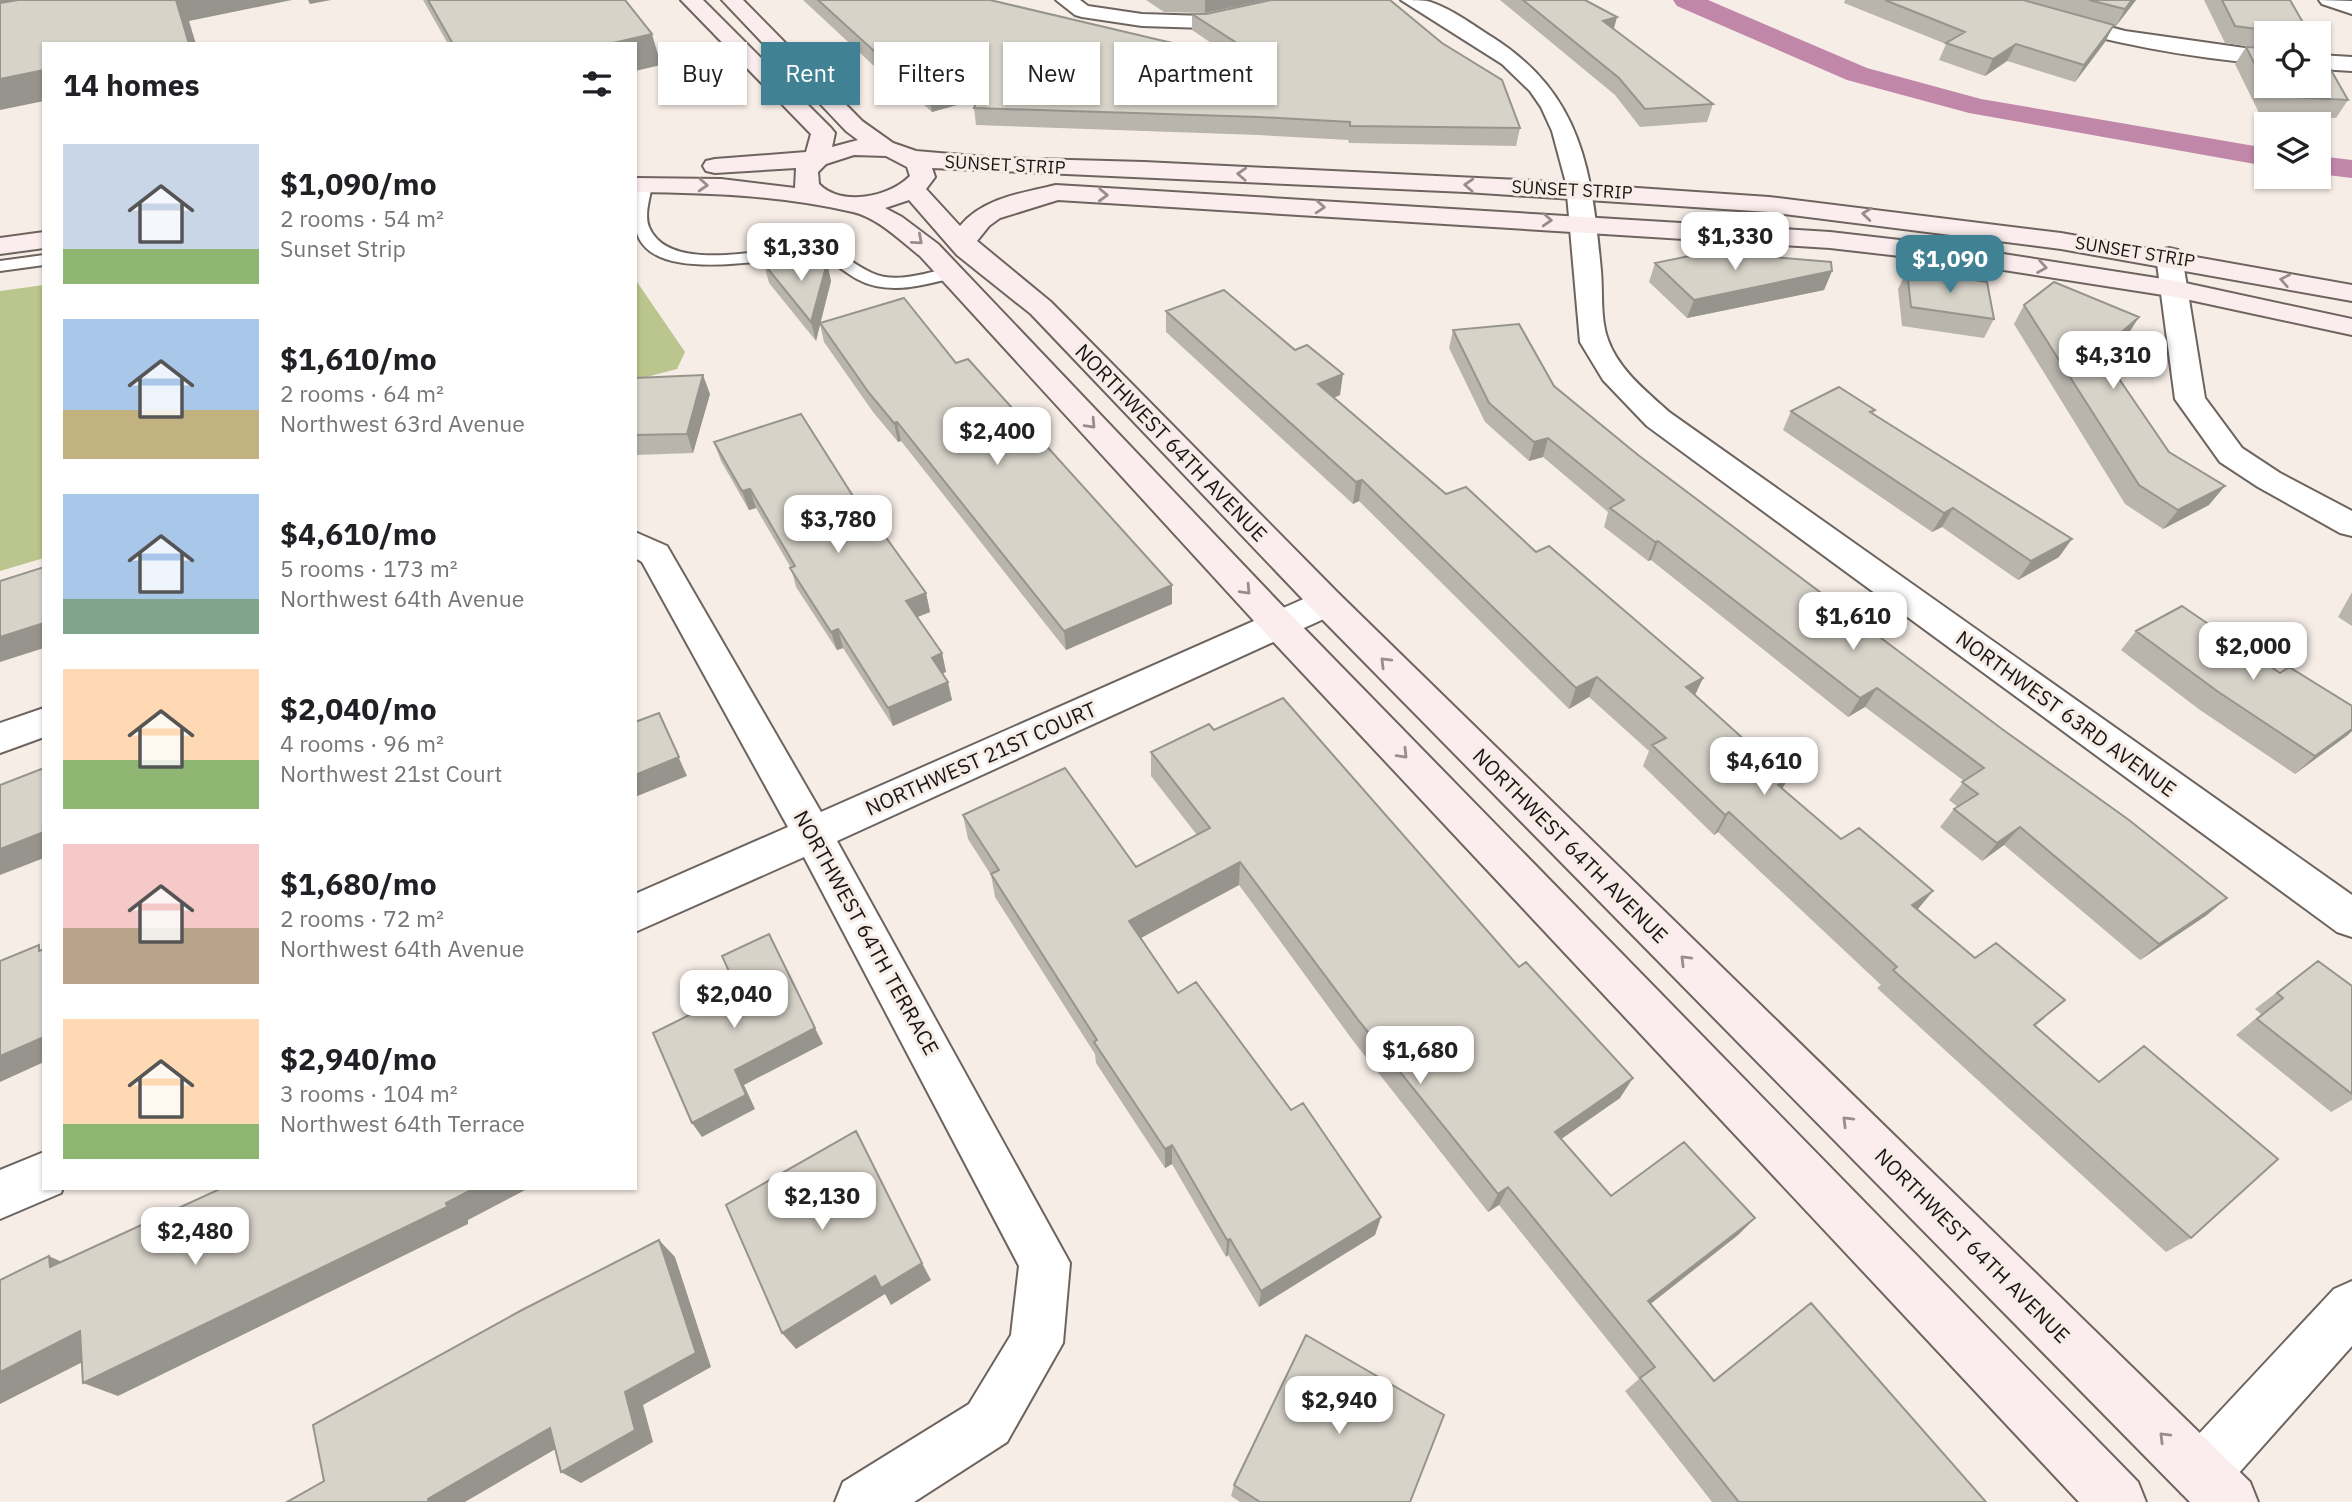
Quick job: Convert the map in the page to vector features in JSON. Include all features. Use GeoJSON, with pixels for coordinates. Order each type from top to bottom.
{"type":"FeatureCollection","features":[{"type":"Feature","properties":{"kind":"street"},"geometry":{"type":"LineString","coordinates":[[691,0],[822,133],[817,159],[804,177],[809,190],[819,198]]}},
{"type":"Feature","properties":{"kind":"street"},"geometry":{"type":"LineString","coordinates":[[732,0],[854,126],[884,148]]}},
{"type":"Feature","properties":{"kind":"street"},"geometry":{"type":"LineString","coordinates":[[1066,0],[1082,12],[1142,20],[1205,22],[1308,0]]}},
{"type":"Feature","properties":{"kind":"street","name":"NORTHWEST 63RD AVENUE"},"geometry":{"type":"LineString","coordinates":[[1411,0],[1497,48],[1539,87],[1566,135],[1578,190],[1593,341],[1619,380],[1658,419],[2352,919]]}},
{"type":"Feature","properties":{"kind":"street"},"geometry":{"type":"LineString","coordinates":[[1987,0],[2118,38],[2217,54],[2254,57]]}},
{"type":"Feature","properties":{"kind":"street"},"geometry":{"type":"LineString","coordinates":[[2329,0],[2352,8]]}},
{"type":"Feature","properties":{"kind":"street"},"geometry":{"type":"LineString","coordinates":[[2331,63],[2352,64]]}},
{"type":"Feature","properties":{"kind":"street"},"geometry":{"type":"LineString","coordinates":[[638,190],[764,157],[792,141],[806,125],[808,118]]}},
{"type":"Feature","properties":{"kind":"street"},"geometry":{"type":"LineString","coordinates":[[740,165],[817,159],[852,148],[884,148]]}},
{"type":"Feature","properties":{"kind":"street","name":"SUNSET STRIP"},"geometry":{"type":"LineString","coordinates":[[884,148],[911,158],[979,166],[1139,169],[1578,190],[1812,208],[1939,222],[2169,256],[2352,293]]}},
{"type":"Feature","properties":{"kind":"street"},"geometry":{"type":"LineString","coordinates":[[911,158],[923,172],[920,183],[912,190]]}},
{"type":"Feature","properties":{"kind":"street"},"geometry":{"type":"LineString","coordinates":[[638,190],[722,186],[860,205]]}},
{"type":"Feature","properties":{"kind":"street","name":"SUNSET STRIP"},"geometry":{"type":"LineString","coordinates":[[860,205],[893,199],[912,190],[948,190]]}},
{"type":"Feature","properties":{"kind":"street","name":"NORTHWEST 64TH AVENUE"},"geometry":{"type":"LineString","coordinates":[[912,190],[958,261],[1279,625],[2118,1502]]}},
{"type":"Feature","properties":{"kind":"street","name":"SUNSET STRIP"},"geometry":{"type":"LineString","coordinates":[[983,191],[1583,222],[1871,244],[2176,289],[2352,327]]}},
{"type":"Feature","properties":{"kind":"street"},"geometry":{"type":"LineString","coordinates":[[958,261],[966,234],[981,219],[1011,204],[1056,193]]}},
{"type":"Feature","properties":{"kind":"street","name":"NORTHWEST 64TH AVENUE"},"geometry":{"type":"LineString","coordinates":[[860,205],[1041,308],[1326,603],[2216,1488]]}},
{"type":"Feature","properties":{"kind":"street"},"geometry":{"type":"LineString","coordinates":[[0,229],[42,223]]}},
{"type":"Feature","properties":{"kind":"street"},"geometry":{"type":"LineString","coordinates":[[0,246],[42,240]]}},
{"type":"Feature","properties":{"kind":"street"},"geometry":{"type":"LineString","coordinates":[[2169,256],[2176,289],[2190,399],[2231,455],[2269,480],[2352,525]]}},
{"type":"Feature","properties":{"kind":"street","name":"NORTHWEST 64TH TERRACE"},"geometry":{"type":"LineString","coordinates":[[637,544],[655,554],[813,835],[1045,1263],[1037,1343],[988,1423],[863,1502]]}},
{"type":"Feature","properties":{"kind":"street","name":"NORTHWEST 21ST COURT"},"geometry":{"type":"LineString","coordinates":[[637,913],[1326,603]]}},
{"type":"Feature","properties":{"kind":"street"},"geometry":{"type":"LineString","coordinates":[[0,738],[42,723]]}},
{"type":"Feature","properties":{"kind":"street"},"geometry":{"type":"LineString","coordinates":[[0,1195],[42,1177]]}},
{"type":"Feature","properties":{"kind":"street"},"geometry":{"type":"LineString","coordinates":[[2216,1488],[2352,1307]]}},
{"type":"Feature","properties":{"kind":"lane"},"geometry":{"type":"LineString","coordinates":[[638,190],[641,228],[652,245],[684,261],[814,251],[839,256],[865,276],[895,285],[958,261]]}},
{"type":"Feature","properties":{"kind":"lane"},"geometry":{"type":"LineString","coordinates":[[0,266],[42,260]]}},
{"type":"Feature","properties":{"kind":"green space"},"geometry":{"type":"Polygon","coordinates":[[[637,282],[685,352],[677,369],[637,379],[637,282]]]}},
{"type":"Feature","properties":{"kind":"green space"},"geometry":{"type":"Polygon","coordinates":[[[42,285],[42,559],[0,571],[0,291],[42,285]]]}},
{"type":"Feature","properties":{"kind":"building"},"geometry":{"type":"Polygon","coordinates":[[[18,0],[176,0],[188,42],[42,42],[42,70],[0,79],[0,3],[18,0]]]}},
{"type":"Feature","properties":{"kind":"building"},"geometry":{"type":"Polygon","coordinates":[[[428,0],[625,0],[652,34],[617,42],[452,42],[428,0]]]}},
{"type":"Feature","properties":{"kind":"building"},"geometry":{"type":"Polygon","coordinates":[[[818,0],[990,0],[1168,42],[1114,42],[1114,105],[1277,105],[1277,42],[1235,42],[1192,14],[1206,14],[1271,0],[1390,0],[1442,43],[1502,80],[1520,128],[1350,126],[1350,122],[1259,117],[974,108],[975,105],[989,105],[989,42],[874,42],[874,51],[818,0]]]}},
{"type":"Feature","properties":{"kind":"building"},"geometry":{"type":"Polygon","coordinates":[[[1523,0],[1585,0],[1617,17],[1603,21],[1713,104],[1645,109],[1619,78],[1523,0]]]}},
{"type":"Feature","properties":{"kind":"building"},"geometry":{"type":"Polygon","coordinates":[[[1885,0],[2023,0],[2114,25],[2084,65],[2016,44],[1993,59],[1946,43],[1965,32],[1885,0]]]}},
{"type":"Feature","properties":{"kind":"building"},"geometry":{"type":"Polygon","coordinates":[[[2089,0],[2132,0],[2125,9],[2089,0]]]}},
{"type":"Feature","properties":{"kind":"building"},"geometry":{"type":"Polygon","coordinates":[[[2222,0],[2290,0],[2302,21],[2254,21],[2254,29],[2235,26],[2222,0]]]}},
{"type":"Feature","properties":{"kind":"building"},"geometry":{"type":"Polygon","coordinates":[[[2246,47],[2254,47],[2254,63],[2246,47]]]}},
{"type":"Feature","properties":{"kind":"building"},"geometry":{"type":"Polygon","coordinates":[[[2331,70],[2348,100],[2310,98],[2331,98],[2331,70]]]}},
{"type":"Feature","properties":{"kind":"building"},"geometry":{"type":"Polygon","coordinates":[[[1724,249],[1727,253],[1831,262],[1832,271],[1694,300],[1655,263],[1724,249]]]}},
{"type":"Feature","properties":{"kind":"building"},"geometry":{"type":"Polygon","coordinates":[[[827,263],[811,322],[764,264],[827,263]]]}},
{"type":"Feature","properties":{"kind":"building"},"geometry":{"type":"Polygon","coordinates":[[[1907,270],[1987,282],[1994,319],[1911,307],[1907,270]]]}},
{"type":"Feature","properties":{"kind":"building"},"geometry":{"type":"Polygon","coordinates":[[[2054,282],[2139,317],[2100,351],[2169,452],[2225,486],[2178,510],[2139,485],[2024,305],[2054,282]]]}},
{"type":"Feature","properties":{"kind":"building"},"geometry":{"type":"Polygon","coordinates":[[[1224,290],[1295,350],[1307,345],[1343,374],[1318,384],[1446,494],[1466,487],[1536,552],[1549,546],[1703,678],[1686,687],[1788,779],[1778,785],[1841,839],[1859,828],[1933,891],[1912,905],[1975,958],[1996,943],[2065,1000],[2034,1025],[2099,1082],[2144,1046],[2278,1159],[2191,1238],[1893,970],[1897,967],[1729,812],[1725,815],[1652,745],[1666,738],[1597,677],[1576,688],[1362,480],[1356,482],[1166,311],[1224,290]]]}},
{"type":"Feature","properties":{"kind":"building"},"geometry":{"type":"Polygon","coordinates":[[[904,298],[956,363],[968,359],[1172,585],[1064,631],[897,422],[894,423],[869,393],[820,323],[904,298]]]}},
{"type":"Feature","properties":{"kind":"building"},"geometry":{"type":"Polygon","coordinates":[[[1519,324],[1554,386],[1638,455],[2002,729],[2129,820],[2227,898],[2159,944],[2020,827],[1997,843],[1954,809],[1978,794],[1962,782],[1984,768],[1877,688],[1860,698],[1658,541],[1655,542],[1610,508],[1624,500],[1548,438],[1534,442],[1489,403],[1453,330],[1519,324]]]}},
{"type":"Feature","properties":{"kind":"building"},"geometry":{"type":"Polygon","coordinates":[[[703,375],[687,434],[637,435],[637,378],[703,375]]]}},
{"type":"Feature","properties":{"kind":"building"},"geometry":{"type":"Polygon","coordinates":[[[1839,387],[1875,410],[1870,412],[2072,539],[2031,561],[1953,508],[1944,513],[1791,411],[1839,387]]]}},
{"type":"Feature","properties":{"kind":"building"},"geometry":{"type":"Polygon","coordinates":[[[801,414],[877,534],[882,532],[926,593],[906,601],[942,653],[932,658],[948,682],[888,708],[838,629],[831,632],[790,568],[795,566],[750,489],[742,491],[714,442],[801,414]]]}},
{"type":"Feature","properties":{"kind":"building"},"geometry":{"type":"Polygon","coordinates":[[[42,568],[42,624],[0,637],[0,581],[42,568]]]}},
{"type":"Feature","properties":{"kind":"building"},"geometry":{"type":"Polygon","coordinates":[[[2182,606],[2280,673],[2289,667],[2352,706],[2352,729],[2315,756],[2217,691],[2136,631],[2182,606]]]}},
{"type":"Feature","properties":{"kind":"building"},"geometry":{"type":"Polygon","coordinates":[[[1283,698],[1519,967],[1526,962],[1633,1078],[1555,1132],[1611,1196],[1684,1142],[1755,1218],[1648,1301],[1714,1381],[1811,1303],[1986,1502],[1739,1502],[1640,1378],[1655,1367],[1508,1187],[1498,1194],[1359,1021],[1240,862],[1129,921],[1178,993],[1196,982],[1291,1110],[1303,1103],[1381,1217],[1261,1291],[1230,1239],[1227,1240],[1172,1145],[1165,1149],[1094,1042],[1097,1040],[991,874],[999,870],[963,815],[1065,768],[1136,867],[1210,828],[1151,752],[1209,724],[1214,730],[1283,698]]]}},
{"type":"Feature","properties":{"kind":"building"},"geometry":{"type":"Polygon","coordinates":[[[659,713],[679,757],[637,774],[637,721],[659,713]]]}},
{"type":"Feature","properties":{"kind":"building"},"geometry":{"type":"Polygon","coordinates":[[[42,769],[42,833],[0,849],[0,785],[42,769]]]}},
{"type":"Feature","properties":{"kind":"building"},"geometry":{"type":"Polygon","coordinates":[[[769,934],[815,1028],[735,1070],[746,1095],[692,1123],[653,1033],[738,991],[722,956],[769,934]]]}},
{"type":"Feature","properties":{"kind":"building"},"geometry":{"type":"Polygon","coordinates":[[[39,945],[39,951],[42,950],[42,1038],[0,1056],[0,961],[39,945]]]}},
{"type":"Feature","properties":{"kind":"building"},"geometry":{"type":"Polygon","coordinates":[[[2318,961],[2352,986],[2352,1094],[2257,1019],[2283,998],[2277,993],[2318,961]]]}},
{"type":"Feature","properties":{"kind":"building"},"geometry":{"type":"Polygon","coordinates":[[[856,1131],[922,1263],[881,1288],[875,1276],[782,1333],[726,1205],[856,1131]]]}},
{"type":"Feature","properties":{"kind":"building"},"geometry":{"type":"Polygon","coordinates":[[[218,1190],[471,1190],[446,1203],[447,1207],[83,1383],[80,1331],[0,1372],[0,1280],[49,1256],[50,1267],[218,1190]]]}},
{"type":"Feature","properties":{"kind":"building"},"geometry":{"type":"Polygon","coordinates":[[[659,1240],[696,1353],[625,1392],[635,1430],[561,1472],[550,1428],[428,1499],[429,1502],[287,1502],[324,1481],[313,1425],[522,1310],[659,1240]]]}},
{"type":"Feature","properties":{"kind":"building"},"geometry":{"type":"Polygon","coordinates":[[[1306,1335],[1444,1415],[1410,1502],[1260,1502],[1234,1485],[1306,1335]]]}},
{"type":"Feature","properties":{"kind":"waterway"},"geometry":{"type":"LineString","coordinates":[[1686,0],[1857,74],[1979,107],[2254,155]]}},
{"type":"Feature","properties":{"kind":"waterway"},"geometry":{"type":"LineString","coordinates":[[2331,166],[2352,169]]}}]}
